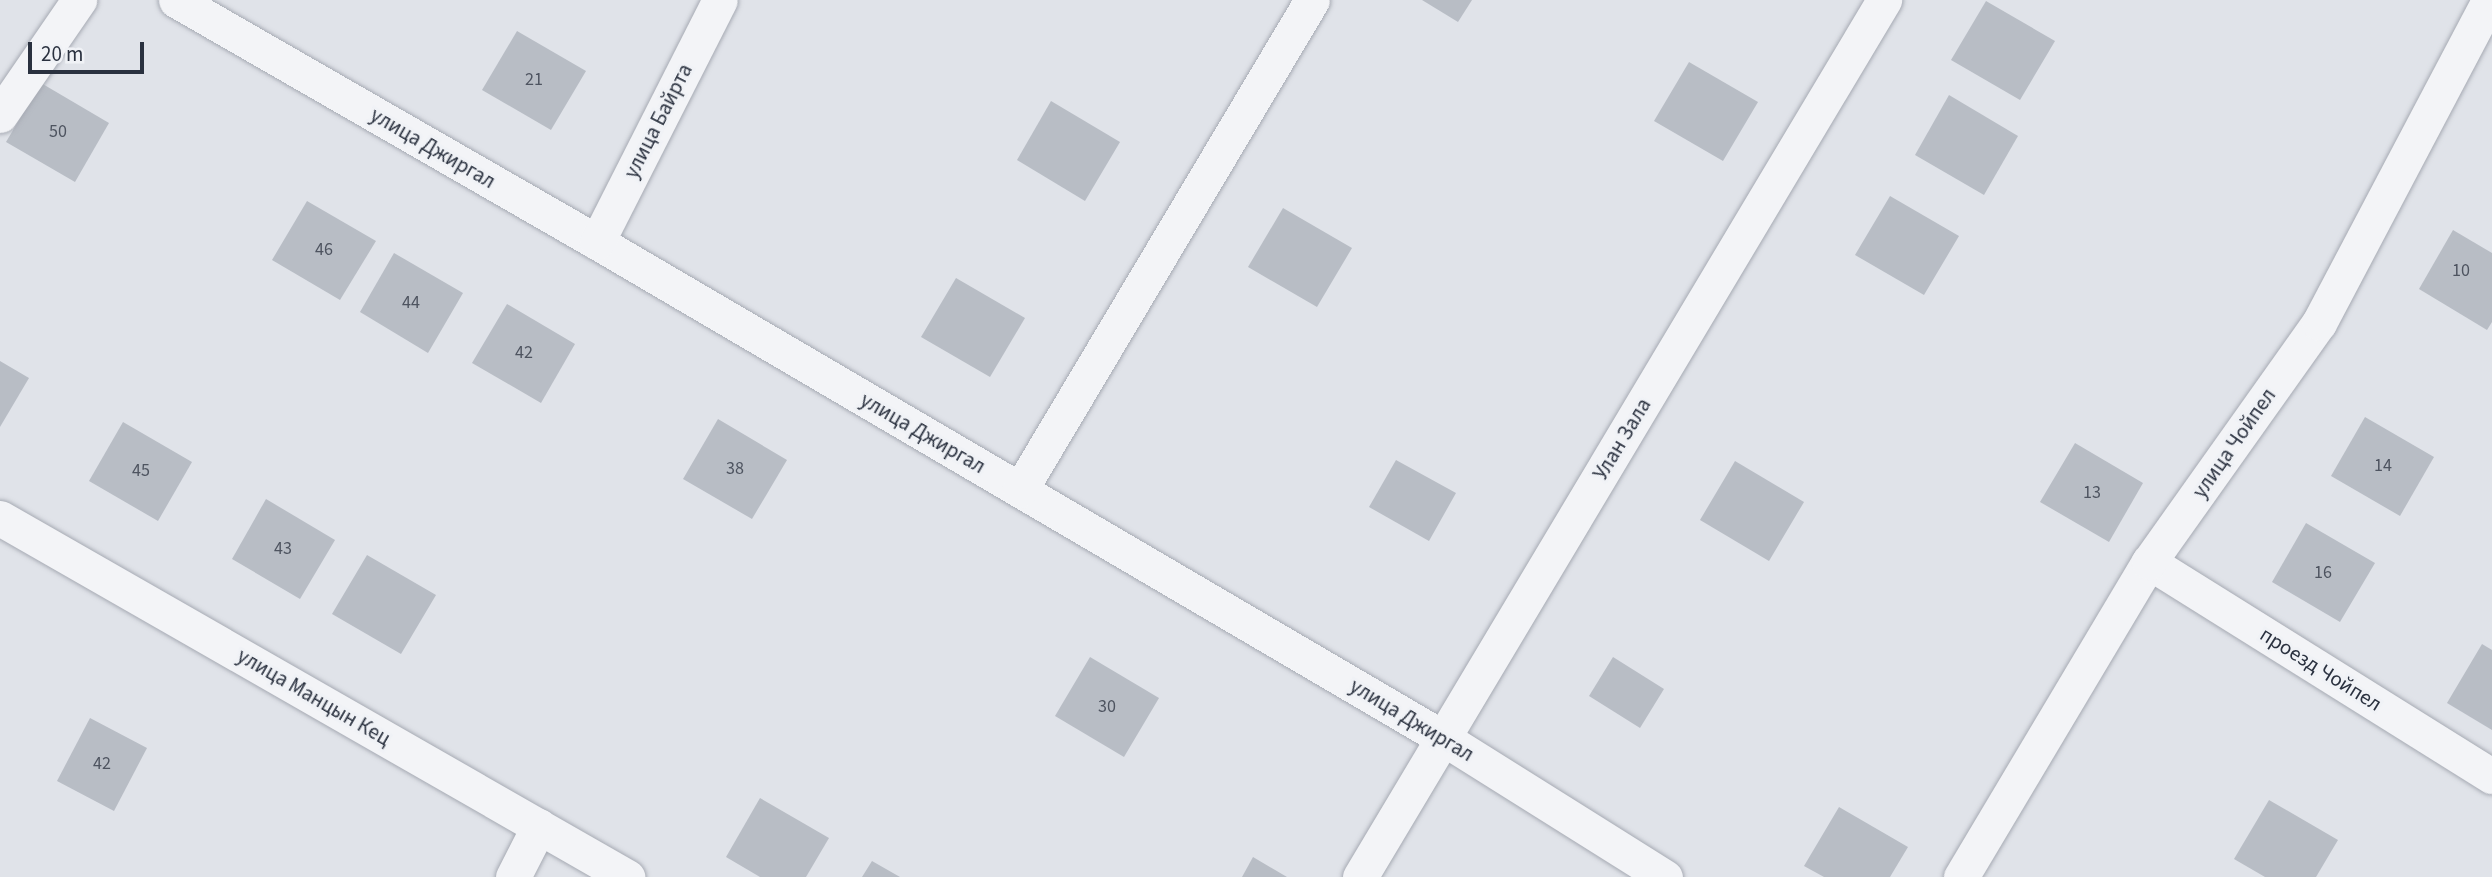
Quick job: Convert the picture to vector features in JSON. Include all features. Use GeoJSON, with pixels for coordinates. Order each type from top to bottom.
{"type":"FeatureCollection","features":[{"type":"Feature","properties":{"kind":"street"},"geometry":{"type":"LineString","coordinates":[[0,115],[79,0]]}},
{"type":"Feature","properties":{"kind":"street","name":"улица Джиргал"},"geometry":{"type":"LineString","coordinates":[[176,0],[597,242],[1443,738],[1665,877]]}},
{"type":"Feature","properties":{"kind":"street","name":"улица Байрта"},"geometry":{"type":"LineString","coordinates":[[597,242],[720,0]]}},
{"type":"Feature","properties":{"kind":"street"},"geometry":{"type":"LineString","coordinates":[[1020,490],[1312,0]]}},
{"type":"Feature","properties":{"kind":"street","name":"Улан Зала"},"geometry":{"type":"LineString","coordinates":[[1360,877],[1884,0]]}},
{"type":"Feature","properties":{"kind":"street","name":"улица Чойпел"},"geometry":{"type":"LineString","coordinates":[[1961,877],[2149,562],[2319,324],[2489,0]]}},
{"type":"Feature","properties":{"kind":"street","name":"улица Манцын Кец"},"geometry":{"type":"LineString","coordinates":[[0,518],[627,877]]}},
{"type":"Feature","properties":{"kind":"street","name":"проезд Чойпел"},"geometry":{"type":"LineString","coordinates":[[2149,562],[2492,776]]}},
{"type":"Feature","properties":{"kind":"street"},"geometry":{"type":"LineString","coordinates":[[513,877],[540,826]]}},
{"type":"Feature","properties":{"kind":"building"},"geometry":{"type":"Polygon","coordinates":[[[1422,0],[1472,0],[1458,22],[1422,0]]]}},
{"type":"Feature","properties":{"kind":"building"},"geometry":{"type":"Polygon","coordinates":[[[1986,1],[2055,41],[2020,100],[1951,60],[1986,1]]]}},
{"type":"Feature","properties":{"kind":"building"},"geometry":{"type":"Polygon","coordinates":[[[517,31],[586,71],[551,130],[482,90],[517,31]]]}},
{"type":"Feature","properties":{"kind":"building"},"geometry":{"type":"Polygon","coordinates":[[[1689,62],[1758,102],[1723,161],[1654,121],[1689,62]]]}},
{"type":"Feature","properties":{"kind":"building"},"geometry":{"type":"Polygon","coordinates":[[[41,83],[109,123],[75,182],[6,142],[41,83]]]}},
{"type":"Feature","properties":{"kind":"building"},"geometry":{"type":"Polygon","coordinates":[[[1949,95],[2018,136],[1984,195],[1915,155],[1949,95]]]}},
{"type":"Feature","properties":{"kind":"building"},"geometry":{"type":"Polygon","coordinates":[[[1051,101],[1120,142],[1085,201],[1017,160],[1051,101]]]}},
{"type":"Feature","properties":{"kind":"building"},"geometry":{"type":"Polygon","coordinates":[[[1890,196],[1959,236],[1924,295],[1855,255],[1890,196]]]}},
{"type":"Feature","properties":{"kind":"building"},"geometry":{"type":"Polygon","coordinates":[[[307,201],[376,241],[340,300],[272,260],[307,201]]]}},
{"type":"Feature","properties":{"kind":"building"},"geometry":{"type":"Polygon","coordinates":[[[1283,208],[1352,248],[1317,307],[1248,267],[1283,208]]]}},
{"type":"Feature","properties":{"kind":"building"},"geometry":{"type":"Polygon","coordinates":[[[2453,230],[2492,253],[2492,322],[2487,330],[2419,289],[2453,230]]]}},
{"type":"Feature","properties":{"kind":"building"},"geometry":{"type":"Polygon","coordinates":[[[394,253],[463,293],[428,353],[360,312],[394,253]]]}},
{"type":"Feature","properties":{"kind":"building"},"geometry":{"type":"Polygon","coordinates":[[[956,278],[1025,318],[990,377],[921,337],[956,278]]]}},
{"type":"Feature","properties":{"kind":"building"},"geometry":{"type":"Polygon","coordinates":[[[507,304],[575,344],[541,403],[472,363],[507,304]]]}},
{"type":"Feature","properties":{"kind":"building"},"geometry":{"type":"Polygon","coordinates":[[[0,361],[29,378],[0,427],[0,361]]]}},
{"type":"Feature","properties":{"kind":"building"},"geometry":{"type":"Polygon","coordinates":[[[2365,417],[2434,457],[2400,516],[2331,476],[2365,417]]]}},
{"type":"Feature","properties":{"kind":"building"},"geometry":{"type":"Polygon","coordinates":[[[718,419],[787,460],[752,519],[683,479],[718,419]]]}},
{"type":"Feature","properties":{"kind":"building"},"geometry":{"type":"Polygon","coordinates":[[[123,422],[192,462],[158,521],[89,481],[123,422]]]}},
{"type":"Feature","properties":{"kind":"building"},"geometry":{"type":"Polygon","coordinates":[[[2075,443],[2143,483],[2109,542],[2040,502],[2075,443]]]}},
{"type":"Feature","properties":{"kind":"building"},"geometry":{"type":"Polygon","coordinates":[[[1396,460],[1456,493],[1429,541],[1369,507],[1396,460]]]}},
{"type":"Feature","properties":{"kind":"building"},"geometry":{"type":"Polygon","coordinates":[[[1735,461],[1804,502],[1769,561],[1700,520],[1735,461]]]}},
{"type":"Feature","properties":{"kind":"building"},"geometry":{"type":"Polygon","coordinates":[[[266,499],[335,540],[300,599],[232,559],[266,499]]]}},
{"type":"Feature","properties":{"kind":"building"},"geometry":{"type":"Polygon","coordinates":[[[2306,523],[2375,563],[2340,622],[2272,582],[2306,523]]]}},
{"type":"Feature","properties":{"kind":"building"},"geometry":{"type":"Polygon","coordinates":[[[367,555],[436,595],[401,654],[332,614],[367,555]]]}},
{"type":"Feature","properties":{"kind":"building"},"geometry":{"type":"Polygon","coordinates":[[[2482,644],[2492,650],[2492,730],[2447,703],[2482,644]]]}},
{"type":"Feature","properties":{"kind":"building"},"geometry":{"type":"Polygon","coordinates":[[[1090,657],[1159,698],[1124,757],[1055,716],[1090,657]]]}},
{"type":"Feature","properties":{"kind":"building"},"geometry":{"type":"Polygon","coordinates":[[[1613,657],[1664,689],[1640,728],[1589,696],[1613,657]]]}},
{"type":"Feature","properties":{"kind":"building"},"geometry":{"type":"Polygon","coordinates":[[[90,718],[147,748],[114,811],[57,781],[90,718]]]}},
{"type":"Feature","properties":{"kind":"building"},"geometry":{"type":"Polygon","coordinates":[[[760,798],[829,838],[806,877],[760,877],[726,857],[760,798]]]}},
{"type":"Feature","properties":{"kind":"building"},"geometry":{"type":"Polygon","coordinates":[[[2269,800],[2338,840],[2316,877],[2265,877],[2234,859],[2269,800]]]}},
{"type":"Feature","properties":{"kind":"building"},"geometry":{"type":"Polygon","coordinates":[[[1839,807],[1908,847],[1890,877],[1824,877],[1804,866],[1839,807]]]}},
{"type":"Feature","properties":{"kind":"building"},"geometry":{"type":"Polygon","coordinates":[[[1253,857],[1287,877],[1242,877],[1253,857]]]}},
{"type":"Feature","properties":{"kind":"building"},"geometry":{"type":"Polygon","coordinates":[[[872,861],[900,877],[862,877],[872,861]]]}}]}
